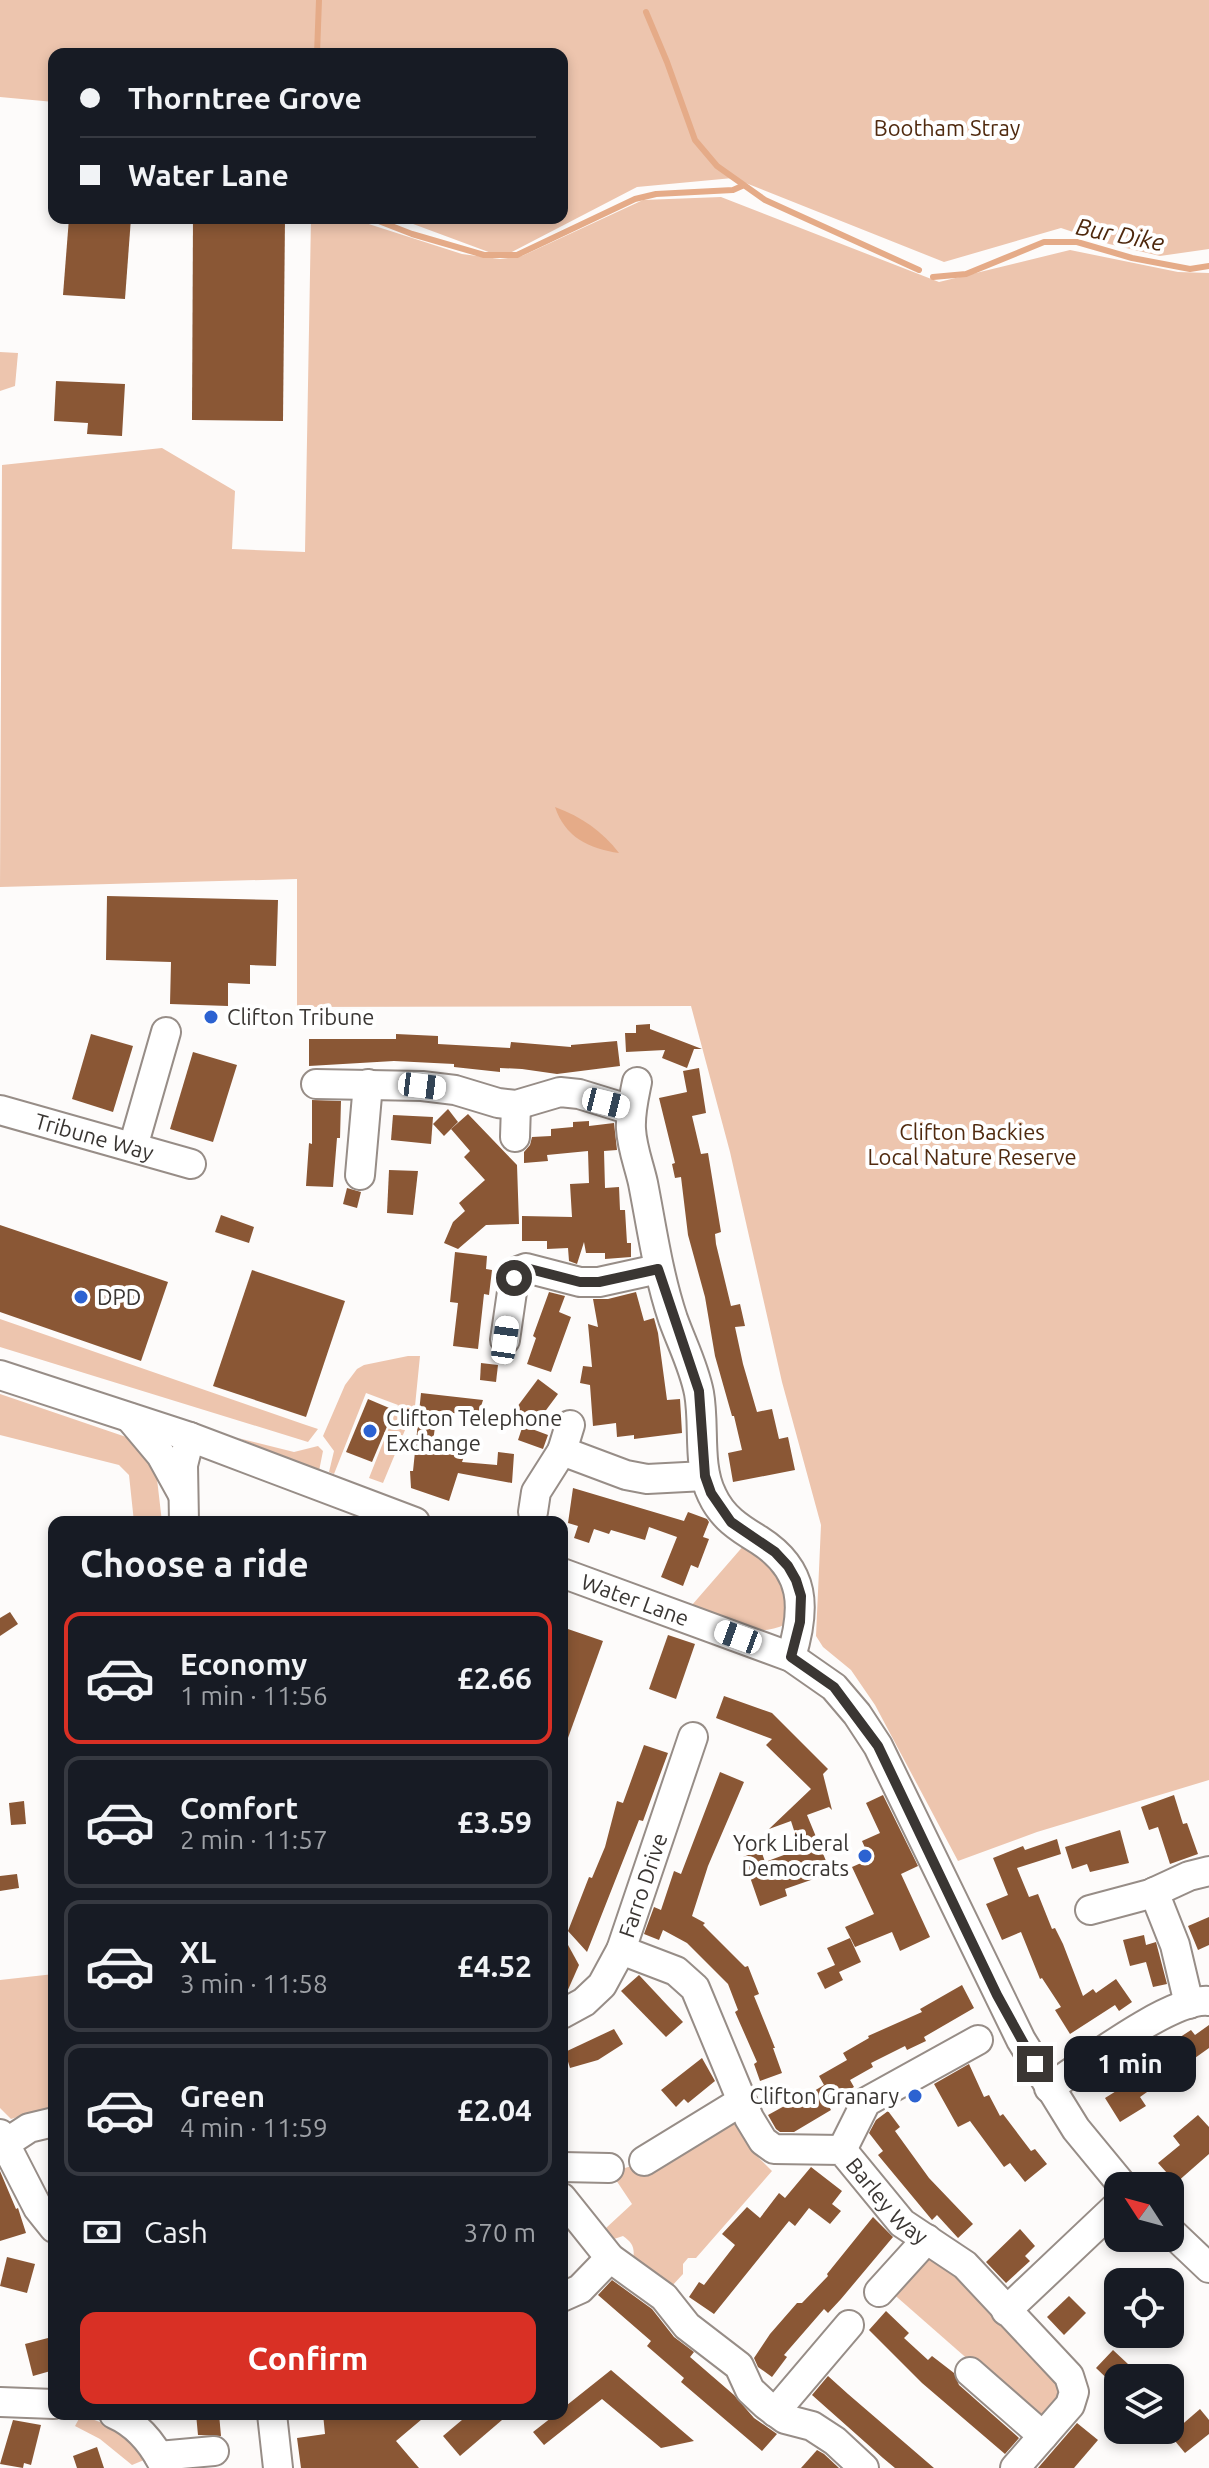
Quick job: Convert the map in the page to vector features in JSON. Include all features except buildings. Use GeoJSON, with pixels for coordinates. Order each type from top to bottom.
{"type":"FeatureCollection","features":[{"type":"Feature","properties":{"kind":"street"},"geometry":{"type":"LineString","coordinates":[[133,1147],[166,1032]]}},
{"type":"Feature","properties":{"kind":"street"},"geometry":{"type":"LineString","coordinates":[[637,1082],[631,1110],[634,1146],[658,1269],[699,1391],[705,1476],[711,1493],[731,1522],[775,1552],[796,1580],[801,1596],[800,1622],[791,1657]]}},
{"type":"Feature","properties":{"kind":"street"},"geometry":{"type":"LineString","coordinates":[[316,1084],[422,1086],[516,1105],[560,1092],[579,1094],[631,1110]]}},
{"type":"Feature","properties":{"kind":"street"},"geometry":{"type":"LineString","coordinates":[[360,1175],[368,1084]]}},
{"type":"Feature","properties":{"kind":"street"},"geometry":{"type":"LineString","coordinates":[[515,1137],[516,1105]]}},
{"type":"Feature","properties":{"kind":"street","name":"Tribune Way"},"geometry":{"type":"LineString","coordinates":[[0,1110],[191,1164]]}},
{"type":"Feature","properties":{"kind":"street"},"geometry":{"type":"LineString","coordinates":[[505,1340],[514,1278],[518,1271],[526,1268],[580,1282],[599,1282],[658,1269]]}},
{"type":"Feature","properties":{"kind":"street"},"geometry":{"type":"LineString","coordinates":[[0,1375],[190,1437],[399,1516]]}},
{"type":"Feature","properties":{"kind":"street"},"geometry":{"type":"LineString","coordinates":[[129,1417],[161,1455],[182,1493]]}},
{"type":"Feature","properties":{"kind":"street"},"geometry":{"type":"LineString","coordinates":[[184,1516],[183,1465],[190,1437]]}},
{"type":"Feature","properties":{"kind":"street"},"geometry":{"type":"LineString","coordinates":[[533,1512],[541,1482],[566,1438],[626,1475],[647,1479],[705,1476]]}},
{"type":"Feature","properties":{"kind":"street","name":"Water Lane"},"geometry":{"type":"LineString","coordinates":[[568,1575],[791,1657],[834,1687],[878,1746],[997,1995],[1049,2088],[1076,2129],[1111,2172]]}},
{"type":"Feature","properties":{"kind":"street","name":"Farro Drive"},"geometry":{"type":"LineString","coordinates":[[568,2011],[584,2002],[602,1985],[621,1950],[693,1737]]}},
{"type":"Feature","properties":{"kind":"street"},"geometry":{"type":"LineString","coordinates":[[1085,1915],[1209,1871]]}},
{"type":"Feature","properties":{"kind":"street"},"geometry":{"type":"LineString","coordinates":[[1049,2088],[1158,2017],[1199,2002],[1154,1892]]}},
{"type":"Feature","properties":{"kind":"street","name":"Barley Way"},"geometry":{"type":"LineString","coordinates":[[621,1950],[676,1971],[695,1988],[742,2101],[763,2141],[774,2149],[842,2150],[902,2223],[965,2265],[1069,2376],[1074,2392],[1070,2405],[1043,2436]]}},
{"type":"Feature","properties":{"kind":"street"},"geometry":{"type":"LineString","coordinates":[[842,2150],[866,2102],[978,2040]]}},
{"type":"Feature","properties":{"kind":"street"},"geometry":{"type":"LineString","coordinates":[[644,2161],[742,2101]]}},
{"type":"Feature","properties":{"kind":"street"},"geometry":{"type":"LineString","coordinates":[[48,2123],[3,2139],[38,2208],[48,2220]]}},
{"type":"Feature","properties":{"kind":"street"},"geometry":{"type":"LineString","coordinates":[[568,2167],[609,2168]]}},
{"type":"Feature","properties":{"kind":"street"},"geometry":{"type":"LineString","coordinates":[[568,2206],[610,2258],[664,2297],[687,2326],[739,2366],[750,2390],[785,2419],[819,2430],[864,2468]]}},
{"type":"Feature","properties":{"kind":"street"},"geometry":{"type":"LineString","coordinates":[[1006,2311],[1104,2218]]}},
{"type":"Feature","properties":{"kind":"street"},"geometry":{"type":"LineString","coordinates":[[879,2292],[927,2239]]}},
{"type":"Feature","properties":{"kind":"street"},"geometry":{"type":"LineString","coordinates":[[1184,2244],[1209,2268]]}},
{"type":"Feature","properties":{"kind":"street"},"geometry":{"type":"LineString","coordinates":[[568,2294],[580,2289],[610,2258]]}},
{"type":"Feature","properties":{"kind":"street"},"geometry":{"type":"LineString","coordinates":[[775,2412],[849,2325]]}},
{"type":"Feature","properties":{"kind":"street"},"geometry":{"type":"LineString","coordinates":[[970,2372],[1043,2436],[1015,2468]]}},
{"type":"Feature","properties":{"kind":"street"},"geometry":{"type":"LineString","coordinates":[[0,2402],[48,2404]]}},
{"type":"Feature","properties":{"kind":"street"},"geometry":{"type":"LineString","coordinates":[[125,2420],[134,2426],[162,2462],[214,2451]]}},
{"type":"Feature","properties":{"kind":"street"},"geometry":{"type":"LineString","coordinates":[[273,2420],[278,2468]]}},
{"type":"Feature","properties":{"kind":"green space","name":"Bootham Stray"},"geometry":{"type":"Polygon","coordinates":[[[0,0],[1209,0],[1209,249],[1160,256],[1061,228],[944,262],[733,178],[637,187],[568,223],[568,48],[48,48],[48,101],[0,97],[0,0]]]}},
{"type":"Feature","properties":{"kind":"green space","name":"Clifton Backies Local Nature Reserve"},"geometry":{"type":"Polygon","coordinates":[[[721,197],[939,282],[1070,250],[1178,272],[1209,273],[1209,1780],[1037,1832],[958,1861],[875,1705],[851,1670],[823,1647],[816,1636],[821,1525],[782,1382],[730,1152],[691,1006],[297,1007],[297,879],[0,887],[2,465],[162,448],[235,491],[232,549],[305,552],[311,224],[369,224],[462,254],[500,259],[522,256],[643,200],[721,197]]]}},
{"type":"Feature","properties":{"kind":"green space","name":"Bootham Stray"},"geometry":{"type":"Polygon","coordinates":[[[413,224],[566,224],[502,257],[413,224]]]}},
{"type":"Feature","properties":{"kind":"green space"},"geometry":{"type":"Polygon","coordinates":[[[0,352],[18,353],[15,386],[0,391],[0,352]]]}},
{"type":"Feature","properties":{"kind":"green space"},"geometry":{"type":"Polygon","coordinates":[[[0,1319],[318,1429],[308,1442],[0,1347],[0,1319]]]}},
{"type":"Feature","properties":{"kind":"green space"},"geometry":{"type":"Polygon","coordinates":[[[420,1356],[415,1406],[383,1483],[369,1478],[398,1405],[366,1393],[334,1474],[329,1472],[334,1451],[323,1436],[345,1385],[364,1365],[420,1356]]]}},
{"type":"Feature","properties":{"kind":"green space"},"geometry":{"type":"Polygon","coordinates":[[[0,1394],[132,1439],[151,1460],[157,1479],[161,1516],[133,1516],[129,1475],[119,1465],[0,1435],[0,1394]]]}},
{"type":"Feature","properties":{"kind":"green space"},"geometry":{"type":"Polygon","coordinates":[[[238,1438],[294,1452],[318,1446],[323,1451],[319,1471],[238,1438]]]}},
{"type":"Feature","properties":{"kind":"green space"},"geometry":{"type":"Polygon","coordinates":[[[745,1544],[773,1564],[791,1597],[786,1624],[774,1629],[750,1629],[692,1605],[745,1544]]]}},
{"type":"Feature","properties":{"kind":"green space"},"geometry":{"type":"Polygon","coordinates":[[[48,1975],[48,2108],[11,2119],[0,2108],[0,1980],[48,1975]]]}},
{"type":"Feature","properties":{"kind":"green space"},"geometry":{"type":"Polygon","coordinates":[[[730,2114],[758,2157],[772,2171],[696,2258],[688,2258],[683,2264],[683,2274],[671,2287],[633,2260],[632,2246],[623,2236],[614,2239],[606,2228],[632,2204],[616,2180],[622,2169],[662,2156],[730,2114]]]}},
{"type":"Feature","properties":{"kind":"green space"},"geometry":{"type":"Polygon","coordinates":[[[929,2258],[945,2263],[1061,2384],[1062,2394],[1037,2420],[890,2291],[918,2260],[929,2258]]]}},
{"type":"Feature","properties":{"kind":"green space"},"geometry":{"type":"Polygon","coordinates":[[[78,2420],[94,2420],[116,2428],[146,2454],[144,2460],[132,2465],[100,2439],[75,2426],[78,2420]]]}},
{"type":"Feature","properties":{"kind":"shaded area"},"geometry":{"type":"Polygon","coordinates":[[[555,807],[591,826],[619,853],[580,840],[565,826],[555,807]]]}},
{"type":"Feature","properties":{"kind":"waterway"},"geometry":{"type":"LineString","coordinates":[[317,48],[319,0]]}},
{"type":"Feature","properties":{"kind":"waterway"},"geometry":{"type":"LineString","coordinates":[[646,12],[695,140],[717,166],[765,200],[919,270]]}},
{"type":"Feature","properties":{"kind":"waterway"},"geometry":{"type":"LineString","coordinates":[[386,224],[484,255],[517,255],[635,199],[656,194],[733,190],[742,186]]}},
{"type":"Feature","properties":{"kind":"waterway","name":"Bur Dike"},"geometry":{"type":"LineString","coordinates":[[933,277],[966,274],[1044,242],[1077,242],[1132,258],[1190,269],[1209,266]]}},
{"type":"Feature","properties":{"kind":"place","name":"Clifton Tribune"},"geometry":{"type":"Point","coordinates":[211,1017]}},
{"type":"Feature","properties":{"kind":"place","name":"DPD"},"geometry":{"type":"Point","coordinates":[81,1297]}},
{"type":"Feature","properties":{"kind":"place","name":"Clifton Telephone Exchange"},"geometry":{"type":"Point","coordinates":[370,1431]}},
{"type":"Feature","properties":{"kind":"place","name":"York Liberal Democrats"},"geometry":{"type":"Point","coordinates":[865,1856]}},
{"type":"Feature","properties":{"kind":"place","name":"Clifton Granary"},"geometry":{"type":"Point","coordinates":[915,2096]}},
{"type":"Feature","properties":{"kind":"route"},"geometry":{"type":"LineString","coordinates":[[514,1278],[518,1271],[526,1268],[580,1282],[599,1282],[658,1269],[699,1391],[705,1476],[711,1493],[731,1522],[775,1552],[796,1580],[801,1596],[800,1622],[791,1657],[834,1687],[878,1746],[997,1995],[1035,2064]]}}]}
